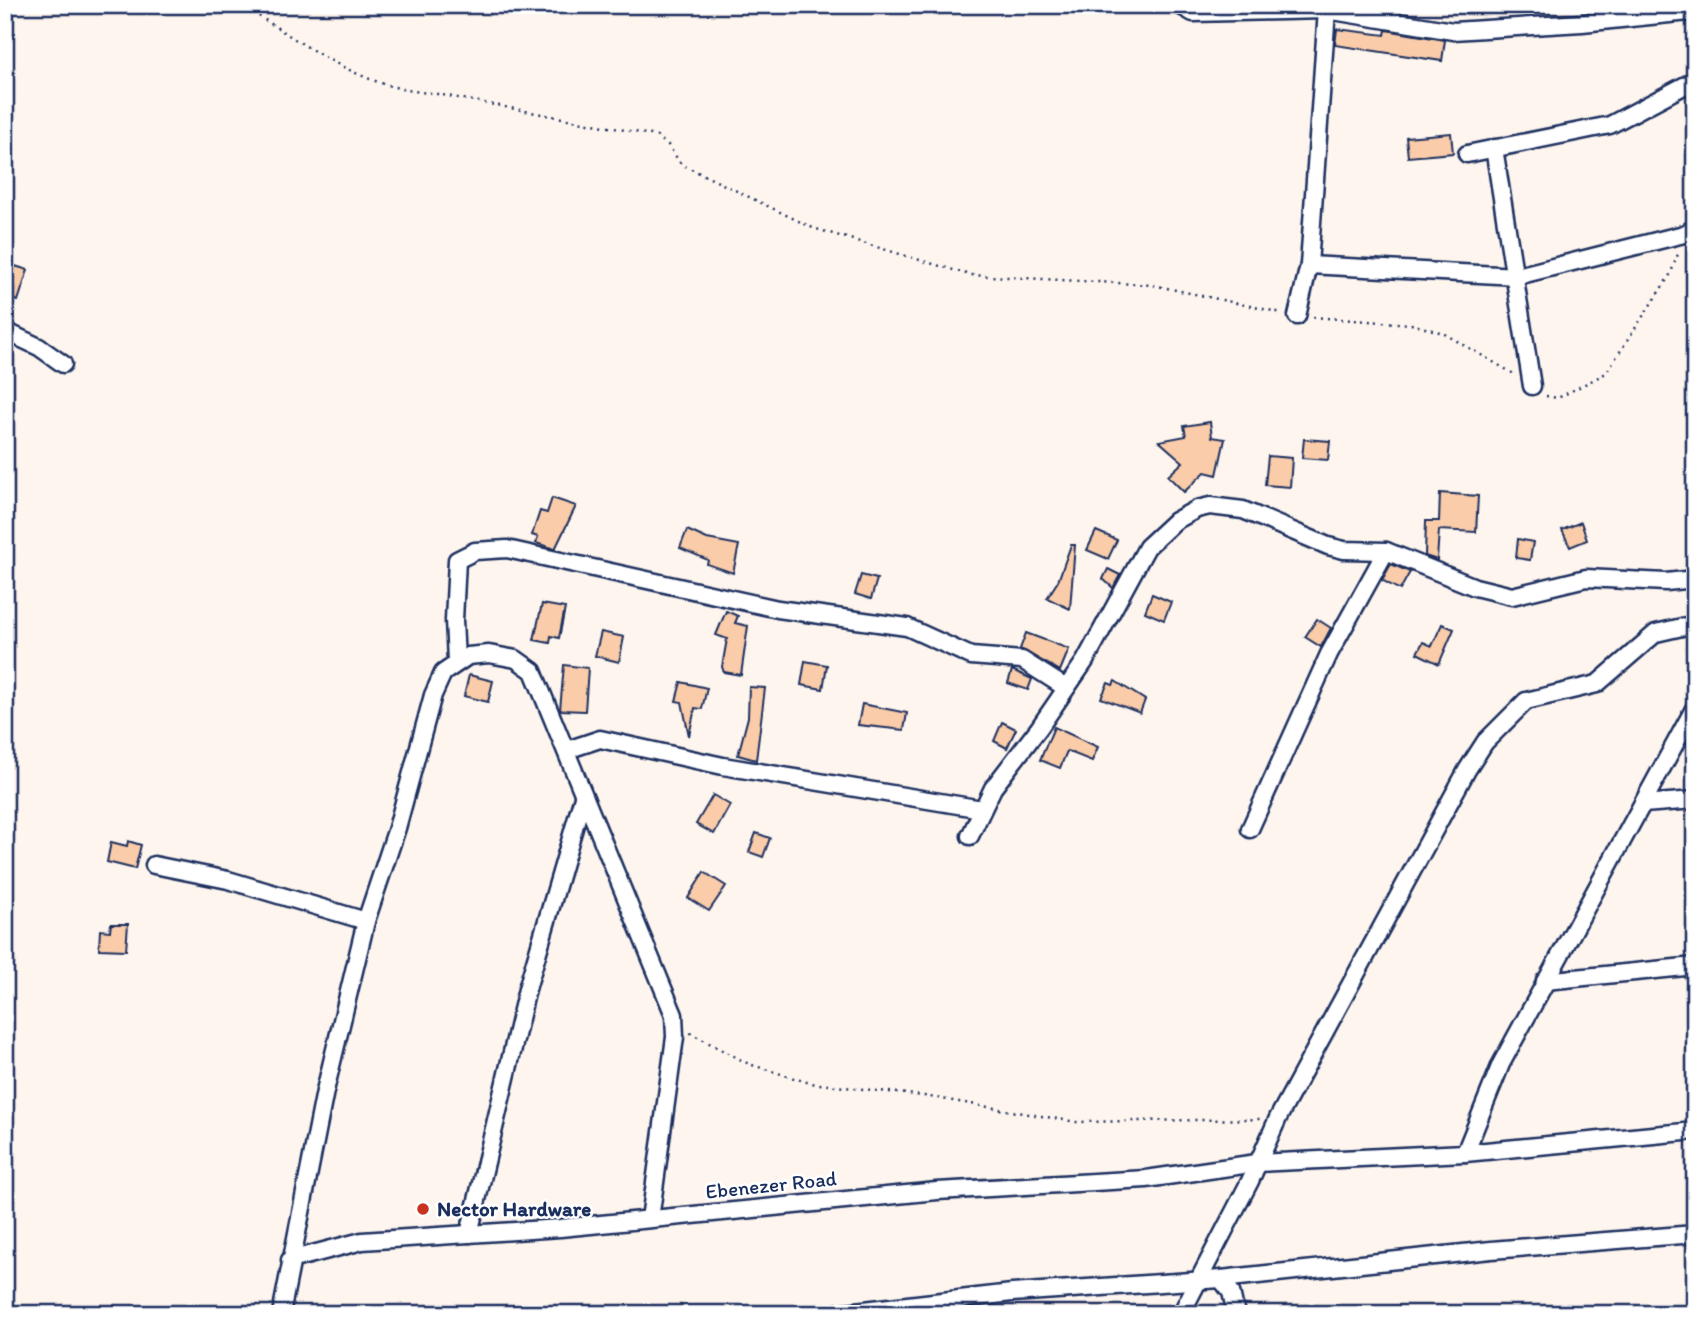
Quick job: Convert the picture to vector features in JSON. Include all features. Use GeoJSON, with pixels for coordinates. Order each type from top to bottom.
{"type":"FeatureCollection","features":[{"type":"Feature","properties":{"kind":"street"},"geometry":{"type":"LineString","coordinates":[[1179,5],[1193,13],[1327,10],[1453,31],[1582,23],[1689,12],[1695,15]]}},
{"type":"Feature","properties":{"kind":"street"},"geometry":{"type":"LineString","coordinates":[[1297,316],[1308,265],[1327,10]]}},
{"type":"Feature","properties":{"kind":"street"},"geometry":{"type":"LineString","coordinates":[[1467,154],[1610,125],[1695,80]]}},
{"type":"Feature","properties":{"kind":"street"},"geometry":{"type":"LineString","coordinates":[[1494,148],[1517,276],[1532,386]]}},
{"type":"Feature","properties":{"kind":"street"},"geometry":{"type":"LineString","coordinates":[[1308,265],[1517,276],[1689,231]]}},
{"type":"Feature","properties":{"kind":"street"},"geometry":{"type":"LineString","coordinates":[[5,331],[39,347],[63,364]]}},
{"type":"Feature","properties":{"kind":"street"},"geometry":{"type":"LineString","coordinates":[[970,836],[993,788],[1085,661],[1147,547],[1175,521],[1197,509],[1210,506],[1243,510],[1328,546],[1343,550],[1386,551],[1475,587],[1512,596],[1586,578],[1666,582],[1695,579]]}},
{"type":"Feature","properties":{"kind":"street"},"geometry":{"type":"LineString","coordinates":[[456,661],[454,620],[457,560],[475,551],[508,549],[778,609],[907,627],[971,656],[1022,660],[1066,688]]}},
{"type":"Feature","properties":{"kind":"street"},"geometry":{"type":"LineString","coordinates":[[1250,829],[1329,654],[1386,551]]}},
{"type":"Feature","properties":{"kind":"street"},"geometry":{"type":"LineString","coordinates":[[1181,1314],[1278,1118],[1462,778],[1485,742],[1526,701],[1597,684],[1656,633],[1695,624]]}},
{"type":"Feature","properties":{"kind":"street"},"geometry":{"type":"LineString","coordinates":[[281,1314],[324,1091],[366,921],[394,841],[433,695],[443,673],[456,661],[468,656],[489,654],[516,659],[529,668],[567,750],[583,797],[669,1001],[676,1024],[650,1219]]}},
{"type":"Feature","properties":{"kind":"street"},"geometry":{"type":"LineString","coordinates":[[1465,1153],[1502,1064],[1695,707]]}},
{"type":"Feature","properties":{"kind":"street"},"geometry":{"type":"LineString","coordinates":[[567,750],[600,739],[723,766],[982,809]]}},
{"type":"Feature","properties":{"kind":"street"},"geometry":{"type":"LineString","coordinates":[[469,1234],[527,989],[583,797]]}},
{"type":"Feature","properties":{"kind":"street"},"geometry":{"type":"LineString","coordinates":[[1643,804],[1695,800]]}},
{"type":"Feature","properties":{"kind":"street"},"geometry":{"type":"LineString","coordinates":[[154,865],[228,880],[366,921]]}},
{"type":"Feature","properties":{"kind":"street"},"geometry":{"type":"LineString","coordinates":[[1545,981],[1695,966]]}},
{"type":"Feature","properties":{"kind":"street","name":"Ebenezer Road"},"geometry":{"type":"LineString","coordinates":[[290,1261],[362,1241],[650,1219],[937,1191],[1146,1179],[1257,1163],[1465,1153],[1695,1131]]}},
{"type":"Feature","properties":{"kind":"street"},"geometry":{"type":"LineString","coordinates":[[829,1314],[1012,1293],[1221,1279],[1491,1250],[1695,1234]]}},
{"type":"Feature","properties":{"kind":"street"},"geometry":{"type":"LineString","coordinates":[[1221,1279],[1231,1292],[1236,1314]]}},
{"type":"Feature","properties":{"kind":"path"},"geometry":{"type":"LineString","coordinates":[[241,5],[360,77],[402,91],[432,93],[656,136],[663,139],[687,168],[813,228],[970,275],[1153,285],[1297,316],[1411,324],[1443,332],[1554,398],[1606,373],[1670,275],[1689,231]]}},
{"type":"Feature","properties":{"kind":"path"},"geometry":{"type":"LineString","coordinates":[[676,1024],[712,1047],[749,1064],[810,1083],[925,1096],[1076,1122],[1124,1124],[1278,1118]]}},
{"type":"Feature","properties":{"kind":"building"},"geometry":{"type":"Polygon","coordinates":[[[1337,29],[1385,35],[1386,30],[1445,40],[1442,61],[1335,45],[1337,29]]]}},
{"type":"Feature","properties":{"kind":"building"},"geometry":{"type":"Polygon","coordinates":[[[1451,133],[1453,153],[1408,157],[1406,137],[1451,133]]]}},
{"type":"Feature","properties":{"kind":"building"},"geometry":{"type":"Polygon","coordinates":[[[15,266],[28,270],[18,301],[5,297],[5,270],[13,272],[15,266]]]}},
{"type":"Feature","properties":{"kind":"building"},"geometry":{"type":"Polygon","coordinates":[[[1210,422],[1212,437],[1225,439],[1217,475],[1205,472],[1184,492],[1168,476],[1183,462],[1159,441],[1186,436],[1184,426],[1210,422]]]}},
{"type":"Feature","properties":{"kind":"building"},"geometry":{"type":"Polygon","coordinates":[[[1304,439],[1330,441],[1328,460],[1302,458],[1304,439]]]}},
{"type":"Feature","properties":{"kind":"building"},"geometry":{"type":"Polygon","coordinates":[[[1268,456],[1292,458],[1290,487],[1265,485],[1268,456]]]}},
{"type":"Feature","properties":{"kind":"building"},"geometry":{"type":"Polygon","coordinates":[[[1440,493],[1478,496],[1476,532],[1439,530],[1437,560],[1425,556],[1426,521],[1439,521],[1440,493]]]}},
{"type":"Feature","properties":{"kind":"building"},"geometry":{"type":"Polygon","coordinates":[[[552,498],[576,506],[555,549],[536,543],[538,537],[532,535],[540,511],[547,513],[552,498]]]}},
{"type":"Feature","properties":{"kind":"building"},"geometry":{"type":"Polygon","coordinates":[[[1581,522],[1587,540],[1570,547],[1562,530],[1581,522]]]}},
{"type":"Feature","properties":{"kind":"building"},"geometry":{"type":"Polygon","coordinates":[[[687,530],[707,539],[739,545],[733,573],[707,564],[708,560],[680,548],[687,530]]]}},
{"type":"Feature","properties":{"kind":"building"},"geometry":{"type":"Polygon","coordinates":[[[1096,531],[1117,540],[1108,559],[1087,550],[1096,531]]]}},
{"type":"Feature","properties":{"kind":"building"},"geometry":{"type":"Polygon","coordinates":[[[1518,539],[1533,542],[1530,560],[1516,558],[1518,539]]]}},
{"type":"Feature","properties":{"kind":"building"},"geometry":{"type":"Polygon","coordinates":[[[1071,545],[1075,545],[1070,609],[1047,598],[1058,581],[1071,545]]]}},
{"type":"Feature","properties":{"kind":"building"},"geometry":{"type":"Polygon","coordinates":[[[1391,564],[1410,572],[1400,590],[1382,580],[1391,564]]]}},
{"type":"Feature","properties":{"kind":"building"},"geometry":{"type":"Polygon","coordinates":[[[1108,569],[1120,575],[1113,588],[1103,579],[1108,569]]]}},
{"type":"Feature","properties":{"kind":"building"},"geometry":{"type":"Polygon","coordinates":[[[861,575],[877,579],[871,599],[855,594],[861,575]]]}},
{"type":"Feature","properties":{"kind":"building"},"geometry":{"type":"Polygon","coordinates":[[[1152,594],[1171,602],[1164,620],[1145,612],[1152,594]]]}},
{"type":"Feature","properties":{"kind":"building"},"geometry":{"type":"Polygon","coordinates":[[[542,604],[565,608],[559,638],[551,636],[550,643],[534,640],[542,604]]]}},
{"type":"Feature","properties":{"kind":"building"},"geometry":{"type":"Polygon","coordinates":[[[726,611],[738,616],[735,623],[748,626],[741,675],[724,672],[722,667],[727,639],[716,635],[726,611]]]}},
{"type":"Feature","properties":{"kind":"building"},"geometry":{"type":"Polygon","coordinates":[[[1317,619],[1331,628],[1321,647],[1305,637],[1317,619]]]}},
{"type":"Feature","properties":{"kind":"building"},"geometry":{"type":"Polygon","coordinates":[[[1442,624],[1454,629],[1439,664],[1417,653],[1423,642],[1432,646],[1442,624]]]}},
{"type":"Feature","properties":{"kind":"building"},"geometry":{"type":"Polygon","coordinates":[[[601,632],[624,637],[619,662],[595,656],[601,632]]]}},
{"type":"Feature","properties":{"kind":"building"},"geometry":{"type":"Polygon","coordinates":[[[1026,633],[1069,649],[1060,671],[1020,649],[1026,633]]]}},
{"type":"Feature","properties":{"kind":"building"},"geometry":{"type":"Polygon","coordinates":[[[805,661],[827,665],[823,689],[801,685],[805,661]]]}},
{"type":"Feature","properties":{"kind":"building"},"geometry":{"type":"Polygon","coordinates":[[[564,665],[588,668],[585,711],[560,710],[564,665]]]}},
{"type":"Feature","properties":{"kind":"building"},"geometry":{"type":"Polygon","coordinates":[[[1012,670],[1032,679],[1028,690],[1008,683],[1012,670]]]}},
{"type":"Feature","properties":{"kind":"building"},"geometry":{"type":"Polygon","coordinates":[[[469,675],[493,681],[488,702],[464,696],[469,675]]]}},
{"type":"Feature","properties":{"kind":"building"},"geometry":{"type":"Polygon","coordinates":[[[1115,681],[1145,700],[1140,713],[1101,698],[1108,683],[1113,685],[1115,681]]]}},
{"type":"Feature","properties":{"kind":"building"},"geometry":{"type":"Polygon","coordinates":[[[681,682],[707,688],[702,709],[695,708],[689,736],[682,702],[676,701],[681,682]]]}},
{"type":"Feature","properties":{"kind":"building"},"geometry":{"type":"Polygon","coordinates":[[[749,687],[765,688],[756,760],[738,755],[748,717],[749,687]]]}},
{"type":"Feature","properties":{"kind":"building"},"geometry":{"type":"Polygon","coordinates":[[[862,704],[907,713],[904,730],[858,725],[862,704]]]}},
{"type":"Feature","properties":{"kind":"building"},"geometry":{"type":"Polygon","coordinates":[[[1002,722],[1016,729],[1007,748],[994,741],[1002,722]]]}},
{"type":"Feature","properties":{"kind":"building"},"geometry":{"type":"Polygon","coordinates":[[[1054,727],[1098,747],[1092,761],[1067,751],[1060,768],[1040,760],[1054,727]]]}},
{"type":"Feature","properties":{"kind":"building"},"geometry":{"type":"Polygon","coordinates":[[[713,795],[730,805],[714,834],[696,824],[713,795]]]}},
{"type":"Feature","properties":{"kind":"building"},"geometry":{"type":"Polygon","coordinates":[[[756,833],[770,838],[763,857],[749,852],[756,833]]]}},
{"type":"Feature","properties":{"kind":"building"},"geometry":{"type":"Polygon","coordinates":[[[128,841],[141,845],[135,869],[107,862],[111,842],[127,846],[128,841]]]}},
{"type":"Feature","properties":{"kind":"building"},"geometry":{"type":"Polygon","coordinates":[[[704,872],[726,886],[709,911],[688,898],[704,872]]]}},
{"type":"Feature","properties":{"kind":"building"},"geometry":{"type":"Polygon","coordinates":[[[111,924],[128,924],[126,950],[99,949],[100,930],[110,931],[111,924]]]}},
{"type":"Feature","properties":{"kind":"place","name":"Nector Hardware"},"geometry":{"type":"Point","coordinates":[423,1209]}}]}
